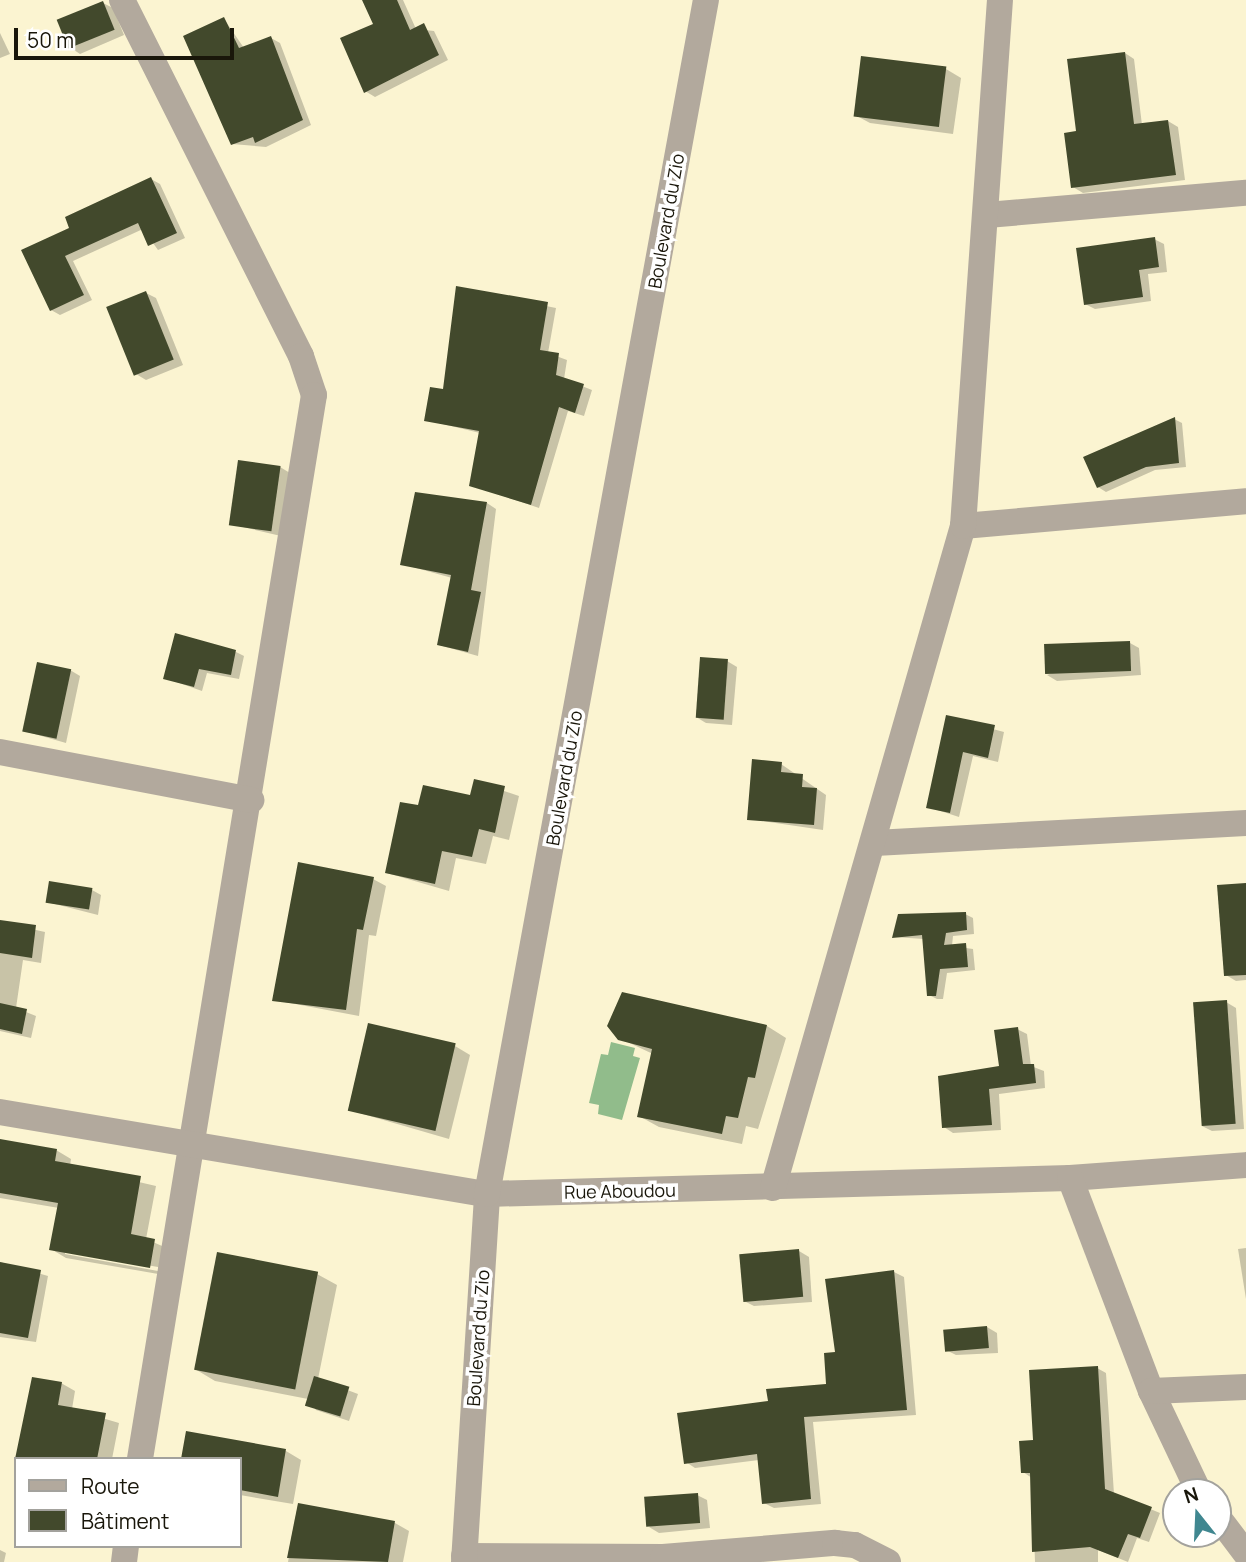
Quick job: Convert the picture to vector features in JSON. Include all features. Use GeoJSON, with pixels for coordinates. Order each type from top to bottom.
{"type":"FeatureCollection","features":[{"type":"Feature","properties":{"kind":"street","name":"Boulevard du Zio"},"geometry":{"type":"LineString","coordinates":[[464,1559],[487,1194],[706,0]]}},
{"type":"Feature","properties":{"kind":"street"},"geometry":{"type":"LineString","coordinates":[[774,1188],[875,844],[963,526],[987,215],[1000,0]]}},
{"type":"Feature","properties":{"kind":"street"},"geometry":{"type":"LineString","coordinates":[[132,3],[301,356],[314,395],[251,800],[191,1143],[141,1457]]}},
{"type":"Feature","properties":{"kind":"street"},"geometry":{"type":"LineString","coordinates":[[987,215],[1246,193]]}},
{"type":"Feature","properties":{"kind":"street"},"geometry":{"type":"LineString","coordinates":[[963,526],[1246,501]]}},
{"type":"Feature","properties":{"kind":"street"},"geometry":{"type":"LineString","coordinates":[[0,752],[251,800]]}},
{"type":"Feature","properties":{"kind":"street"},"geometry":{"type":"LineString","coordinates":[[875,844],[1246,822]]}},
{"type":"Feature","properties":{"kind":"street","name":"Rue Aboudou"},"geometry":{"type":"LineString","coordinates":[[0,1112],[487,1194],[1070,1178],[1246,1165]]}},
{"type":"Feature","properties":{"kind":"street"},"geometry":{"type":"LineString","coordinates":[[1070,1178],[1151,1391],[1192,1478]]}},
{"type":"Feature","properties":{"kind":"street"},"geometry":{"type":"LineString","coordinates":[[1151,1391],[1246,1387]]}},
{"type":"Feature","properties":{"kind":"street"},"geometry":{"type":"LineString","coordinates":[[1232,1536],[1246,1554]]}},
{"type":"Feature","properties":{"kind":"street"},"geometry":{"type":"LineString","coordinates":[[464,1559],[663,1559],[835,1543],[855,1545],[888,1562]]}},
{"type":"Feature","properties":{"kind":"shaded area"},"geometry":{"type":"Polygon","coordinates":[[[611,1042],[635,1048],[633,1056],[640,1058],[622,1120],[598,1114],[599,1105],[589,1103],[601,1054],[608,1055],[611,1042]]]}},
{"type":"Feature","properties":{"kind":"building"},"geometry":{"type":"Polygon","coordinates":[[[362,0],[397,0],[410,30],[424,23],[439,55],[364,93],[340,38],[373,24],[362,0]]]}},
{"type":"Feature","properties":{"kind":"building"},"geometry":{"type":"Polygon","coordinates":[[[103,1],[115,30],[68,48],[57,20],[103,1]]]}},
{"type":"Feature","properties":{"kind":"building"},"geometry":{"type":"Polygon","coordinates":[[[224,17],[239,48],[271,36],[303,120],[255,143],[253,137],[231,145],[183,36],[224,17]]]}},
{"type":"Feature","properties":{"kind":"building"},"geometry":{"type":"Polygon","coordinates":[[[1125,52],[1134,124],[1168,120],[1176,175],[1071,188],[1064,133],[1076,131],[1067,59],[1125,52]]]}},
{"type":"Feature","properties":{"kind":"building"},"geometry":{"type":"Polygon","coordinates":[[[861,56],[946,66],[939,127],[854,117],[861,56]]]}},
{"type":"Feature","properties":{"kind":"building"},"geometry":{"type":"Polygon","coordinates":[[[151,177],[177,233],[148,246],[138,223],[65,256],[84,295],[50,311],[21,250],[69,228],[65,217],[151,177]]]}},
{"type":"Feature","properties":{"kind":"building"},"geometry":{"type":"Polygon","coordinates":[[[1155,237],[1159,267],[1139,270],[1143,297],[1084,305],[1076,248],[1155,237]]]}},
{"type":"Feature","properties":{"kind":"building"},"geometry":{"type":"Polygon","coordinates":[[[456,286],[548,302],[540,350],[559,353],[556,375],[584,384],[575,413],[559,407],[531,505],[469,486],[479,431],[424,421],[430,387],[443,389],[456,286]]]}},
{"type":"Feature","properties":{"kind":"building"},"geometry":{"type":"Polygon","coordinates":[[[146,291],[174,360],[134,376],[106,307],[146,291]]]}},
{"type":"Feature","properties":{"kind":"building"},"geometry":{"type":"Polygon","coordinates":[[[1175,417],[1179,463],[1146,467],[1097,488],[1083,457],[1175,417]]]}},
{"type":"Feature","properties":{"kind":"building"},"geometry":{"type":"Polygon","coordinates":[[[238,460],[281,466],[271,531],[229,525],[238,460]]]}},
{"type":"Feature","properties":{"kind":"building"},"geometry":{"type":"Polygon","coordinates":[[[415,492],[487,502],[471,590],[481,592],[468,652],[437,645],[451,575],[400,565],[415,492]]]}},
{"type":"Feature","properties":{"kind":"building"},"geometry":{"type":"Polygon","coordinates":[[[175,633],[236,650],[231,675],[199,669],[194,687],[163,679],[175,633]]]}},
{"type":"Feature","properties":{"kind":"building"},"geometry":{"type":"Polygon","coordinates":[[[1130,641],[1131,671],[1045,674],[1044,644],[1130,641]]]}},
{"type":"Feature","properties":{"kind":"building"},"geometry":{"type":"Polygon","coordinates":[[[700,657],[728,659],[724,720],[696,718],[700,657]]]}},
{"type":"Feature","properties":{"kind":"building"},"geometry":{"type":"Polygon","coordinates":[[[37,662],[71,669],[56,739],[22,731],[37,662]]]}},
{"type":"Feature","properties":{"kind":"building"},"geometry":{"type":"Polygon","coordinates":[[[946,715],[995,725],[988,758],[963,752],[950,813],[926,808],[946,715]]]}},
{"type":"Feature","properties":{"kind":"building"},"geometry":{"type":"Polygon","coordinates":[[[752,759],[782,762],[781,772],[803,774],[802,787],[817,788],[814,825],[747,820],[752,759]]]}},
{"type":"Feature","properties":{"kind":"building"},"geometry":{"type":"Polygon","coordinates":[[[474,779],[505,786],[495,833],[479,829],[472,857],[442,851],[435,884],[385,873],[400,802],[418,805],[423,785],[470,795],[474,779]]]}},
{"type":"Feature","properties":{"kind":"building"},"geometry":{"type":"Polygon","coordinates":[[[298,862],[374,877],[363,930],[357,929],[346,1010],[272,1001],[298,862]]]}},
{"type":"Feature","properties":{"kind":"building"},"geometry":{"type":"Polygon","coordinates":[[[49,881],[92,888],[89,910],[46,903],[49,881]]]}},
{"type":"Feature","properties":{"kind":"building"},"geometry":{"type":"Polygon","coordinates":[[[1246,883],[1246,975],[1224,976],[1217,885],[1246,883]]]}},
{"type":"Feature","properties":{"kind":"building"},"geometry":{"type":"Polygon","coordinates":[[[966,912],[967,930],[946,933],[944,945],[966,943],[968,967],[940,969],[936,996],[927,996],[922,935],[892,938],[898,914],[966,912]]]}},
{"type":"Feature","properties":{"kind":"building"},"geometry":{"type":"Polygon","coordinates":[[[0,920],[36,925],[32,958],[0,953],[0,920]]]}},
{"type":"Feature","properties":{"kind":"building"},"geometry":{"type":"Polygon","coordinates":[[[622,992],[767,1025],[755,1078],[748,1077],[738,1118],[726,1116],[722,1134],[637,1117],[652,1049],[618,1040],[607,1026],[622,992]]]}},
{"type":"Feature","properties":{"kind":"building"},"geometry":{"type":"Polygon","coordinates":[[[1227,1000],[1236,1124],[1202,1126],[1193,1002],[1227,1000]]]}},
{"type":"Feature","properties":{"kind":"building"},"geometry":{"type":"Polygon","coordinates":[[[0,1003],[27,1009],[22,1034],[0,1029],[0,1003]]]}},
{"type":"Feature","properties":{"kind":"building"},"geometry":{"type":"Polygon","coordinates":[[[368,1023],[456,1043],[435,1131],[348,1111],[368,1023]]]}},
{"type":"Feature","properties":{"kind":"building"},"geometry":{"type":"Polygon","coordinates":[[[1018,1027],[1023,1064],[1034,1064],[1036,1083],[989,1089],[992,1125],[942,1128],[938,1076],[999,1066],[994,1030],[1018,1027]]]}},
{"type":"Feature","properties":{"kind":"building"},"geometry":{"type":"Polygon","coordinates":[[[0,1139],[57,1149],[55,1161],[141,1176],[131,1234],[155,1239],[150,1268],[49,1250],[58,1203],[0,1193],[0,1139]]]}},
{"type":"Feature","properties":{"kind":"building"},"geometry":{"type":"Polygon","coordinates":[[[799,1249],[803,1297],[743,1302],[739,1254],[799,1249]]]}},
{"type":"Feature","properties":{"kind":"building"},"geometry":{"type":"Polygon","coordinates":[[[217,1252],[318,1272],[295,1389],[194,1370],[217,1252]]]}},
{"type":"Feature","properties":{"kind":"building"},"geometry":{"type":"Polygon","coordinates":[[[0,1262],[41,1270],[28,1338],[0,1333],[0,1262]]]}},
{"type":"Feature","properties":{"kind":"building"},"geometry":{"type":"Polygon","coordinates":[[[894,1270],[907,1410],[804,1417],[811,1499],[762,1504],[757,1454],[684,1464],[677,1413],[768,1401],[766,1389],[826,1384],[824,1353],[835,1352],[825,1279],[894,1270]]]}},
{"type":"Feature","properties":{"kind":"building"},"geometry":{"type":"Polygon","coordinates":[[[987,1326],[989,1348],[945,1352],[943,1330],[987,1326]]]}},
{"type":"Feature","properties":{"kind":"building"},"geometry":{"type":"Polygon","coordinates":[[[1098,1366],[1105,1489],[1152,1507],[1140,1538],[1128,1534],[1118,1558],[1090,1547],[1032,1552],[1030,1473],[1021,1473],[1019,1441],[1033,1440],[1029,1370],[1098,1366]]]}},
{"type":"Feature","properties":{"kind":"building"},"geometry":{"type":"Polygon","coordinates":[[[314,1376],[349,1387],[340,1416],[305,1406],[314,1376]]]}},
{"type":"Feature","properties":{"kind":"building"},"geometry":{"type":"Polygon","coordinates":[[[32,1377],[62,1382],[58,1405],[106,1413],[97,1457],[15,1457],[32,1377]]]}},
{"type":"Feature","properties":{"kind":"building"},"geometry":{"type":"Polygon","coordinates":[[[186,1431],[286,1449],[278,1497],[242,1490],[242,1457],[181,1457],[186,1431]]]}},
{"type":"Feature","properties":{"kind":"building"},"geometry":{"type":"Polygon","coordinates":[[[698,1493],[700,1523],[646,1527],[644,1497],[698,1493]]]}},
{"type":"Feature","properties":{"kind":"building"},"geometry":{"type":"Polygon","coordinates":[[[298,1503],[395,1521],[388,1562],[287,1558],[298,1503]]]}}]}
